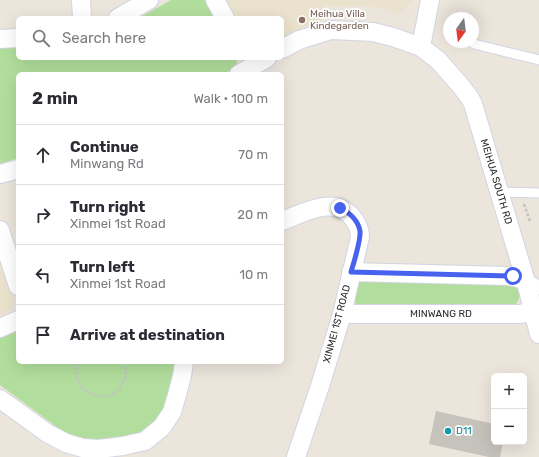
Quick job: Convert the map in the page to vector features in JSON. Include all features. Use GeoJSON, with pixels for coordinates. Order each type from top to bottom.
{"type":"FeatureCollection","features":[{"type":"Feature","properties":{"kind":"street"},"geometry":{"type":"LineString","coordinates":[[81,0],[82,16]]}},
{"type":"Feature","properties":{"kind":"street"},"geometry":{"type":"LineString","coordinates":[[121,16],[149,0]]}},
{"type":"Feature","properties":{"kind":"street"},"geometry":{"type":"LineString","coordinates":[[214,0],[224,16]]}},
{"type":"Feature","properties":{"kind":"street"},"geometry":{"type":"LineString","coordinates":[[421,47],[430,0]]}},
{"type":"Feature","properties":{"kind":"street","name":"MEIHUA SOUTH RD"},"geometry":{"type":"LineString","coordinates":[[284,48],[299,40],[331,30],[373,32],[421,47],[438,60],[450,73],[470,98],[475,108],[500,192],[532,286],[539,334]]}},
{"type":"Feature","properties":{"kind":"street"},"geometry":{"type":"LineString","coordinates":[[0,39],[16,38]]}},
{"type":"Feature","properties":{"kind":"street"},"geometry":{"type":"LineString","coordinates":[[0,174],[16,169]]}},
{"type":"Feature","properties":{"kind":"street","name":"XINMEI 1ST ROAD"},"geometry":{"type":"LineString","coordinates":[[284,219],[318,207],[331,206],[345,210],[357,223],[360,231],[360,237],[342,314],[296,457]]}},
{"type":"Feature","properties":{"kind":"street"},"geometry":{"type":"LineString","coordinates":[[0,230],[16,280]]}},
{"type":"Feature","properties":{"kind":"street"},"geometry":{"type":"LineString","coordinates":[[351,272],[507,276],[519,278],[532,286]]}},
{"type":"Feature","properties":{"kind":"street","name":"MINWANG RD"},"geometry":{"type":"LineString","coordinates":[[342,314],[519,314],[536,311]]}},
{"type":"Feature","properties":{"kind":"street"},"geometry":{"type":"LineString","coordinates":[[0,328],[16,321]]}},
{"type":"Feature","properties":{"kind":"street"},"geometry":{"type":"LineString","coordinates":[[0,399],[47,433],[66,443],[83,448],[99,449],[123,446],[145,441],[162,427],[172,412],[184,364]]}},
{"type":"Feature","properties":{"kind":"lane"},"geometry":{"type":"LineString","coordinates":[[479,45],[539,60]]}},
{"type":"Feature","properties":{"kind":"lane"},"geometry":{"type":"LineString","coordinates":[[500,192],[539,193]]}},
{"type":"Feature","properties":{"kind":"path"},"geometry":{"type":"LineString","coordinates":[[523,202],[530,221]]}},
{"type":"Feature","properties":{"kind":"path"},"geometry":{"type":"LineString","coordinates":[[78,364],[77,374],[83,389],[90,394],[97,396],[113,394],[120,389],[126,374],[124,364]]}},
{"type":"Feature","properties":{"kind":"shaded area","name":"Meihua Villa Kindegarden"},"geometry":{"type":"Polygon","coordinates":[[[221,0],[412,0],[399,14],[380,8],[359,5],[334,7],[325,4],[321,17],[322,22],[308,25],[284,36],[284,16],[231,16],[221,0]]]}},
{"type":"Feature","properties":{"kind":"shaded area"},"geometry":{"type":"Polygon","coordinates":[[[0,258],[13,300],[11,309],[0,316],[0,258]]]}},
{"type":"Feature","properties":{"kind":"green space"},"geometry":{"type":"Polygon","coordinates":[[[171,0],[207,0],[216,16],[143,16],[171,0]]]}},
{"type":"Feature","properties":{"kind":"green space"},"geometry":{"type":"Polygon","coordinates":[[[16,46],[16,60],[237,61],[234,68],[227,72],[16,72],[16,159],[0,164],[0,47],[16,46]]]}},
{"type":"Feature","properties":{"kind":"green space"},"geometry":{"type":"Polygon","coordinates":[[[358,280],[514,284],[520,297],[514,306],[360,306],[356,305],[354,297],[358,280]]]}},
{"type":"Feature","properties":{"kind":"green space"},"geometry":{"type":"Polygon","coordinates":[[[16,327],[16,364],[177,364],[174,383],[160,418],[149,428],[129,437],[88,440],[65,433],[0,385],[0,333],[16,327]]]}},
{"type":"Feature","properties":{"kind":"building"},"geometry":{"type":"Polygon","coordinates":[[[436,411],[491,423],[491,445],[502,445],[500,457],[489,457],[429,444],[436,411]]]}},
{"type":"Feature","properties":{"kind":"place","name":"Meihua Villa Kindegarden"},"geometry":{"type":"Point","coordinates":[302,20]}},
{"type":"Feature","properties":{"kind":"place","name":"D11"},"geometry":{"type":"Point","coordinates":[448,431]}},
{"type":"Feature","properties":{"kind":"route"},"geometry":{"type":"LineString","coordinates":[[340,208],[345,210],[351,216],[357,223],[360,231],[360,237],[351,272],[513,276]]}}]}
